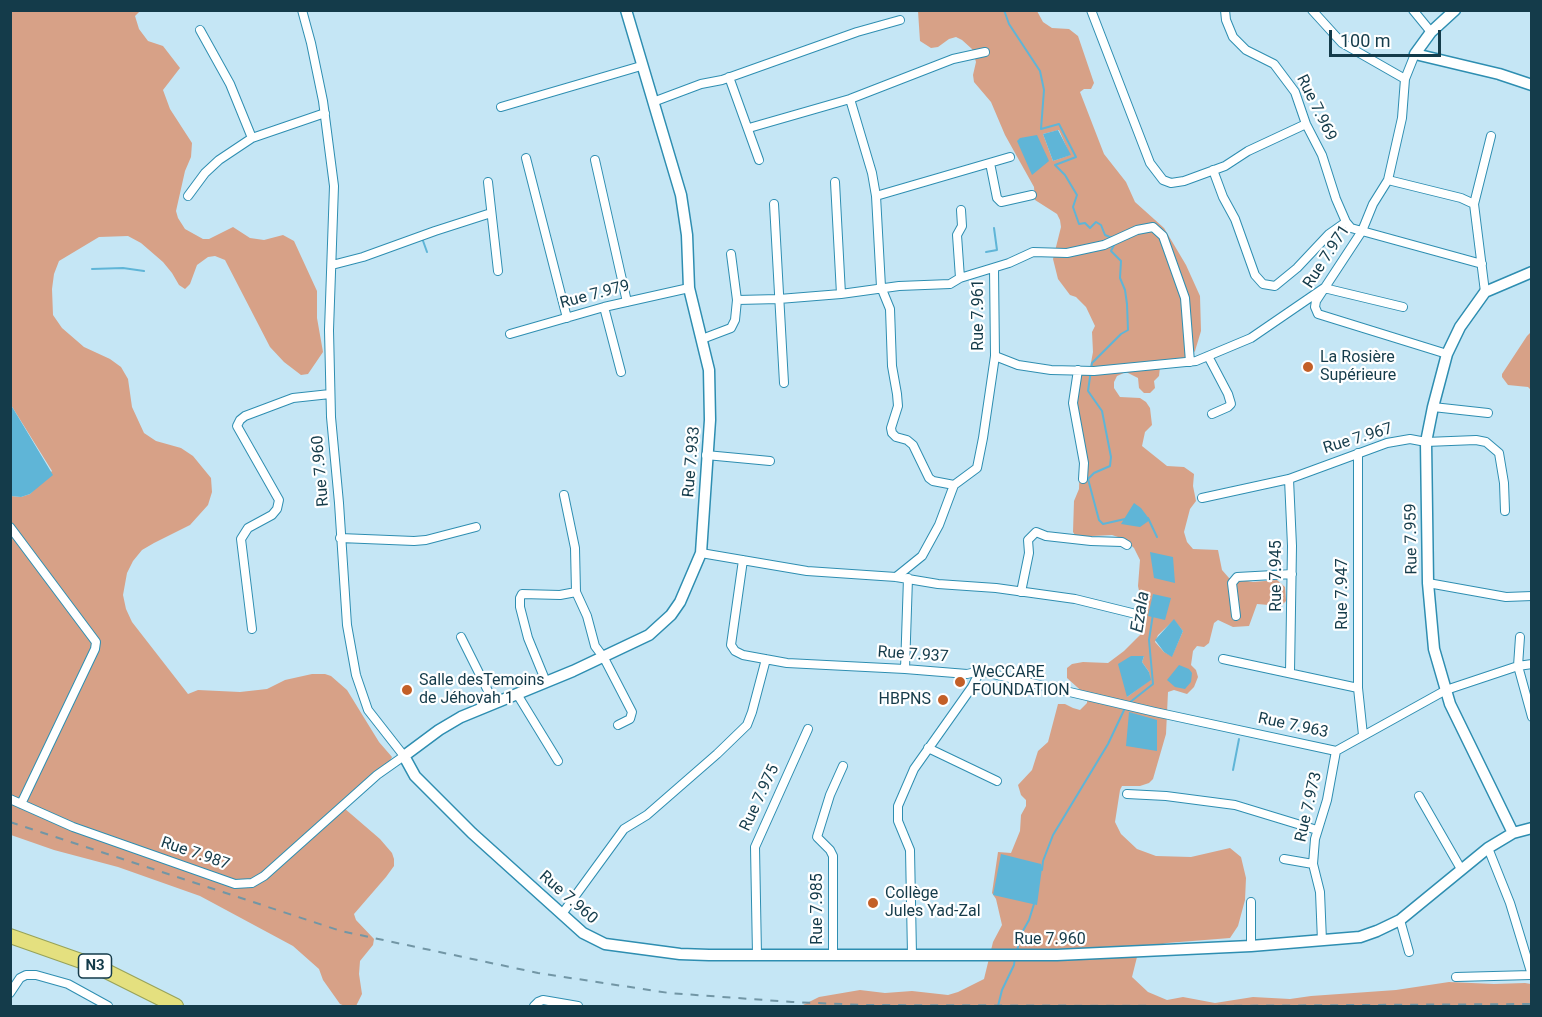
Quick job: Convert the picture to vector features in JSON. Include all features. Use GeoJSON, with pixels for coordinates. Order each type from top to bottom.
{"type":"FeatureCollection","features":[{"type":"Feature","properties":{"kind":"highway","name":"N3"},"geometry":{"type":"LineString","coordinates":[[10,936],[98,967],[176,1006]]}},
{"type":"Feature","properties":{"kind":"street","name":"Rue 7.960"},"geometry":{"type":"LineString","coordinates":[[302,10],[325,114],[334,186],[329,330],[330,394],[347,625],[359,686],[368,710],[404,756],[421,783],[472,833],[583,933],[605,944],[680,954],[757,955],[1088,955],[1360,937],[1400,920],[1488,848],[1513,833],[1532,828]]}},
{"type":"Feature","properties":{"kind":"street","name":"Rue 7.933"},"geometry":{"type":"LineString","coordinates":[[404,756],[461,717],[604,658],[649,635],[671,615],[686,590],[701,553],[711,398],[709,370],[688,288],[687,235],[682,204],[626,10]]}},
{"type":"Feature","properties":{"kind":"street","name":"Rue 7.969"},"geometry":{"type":"LineString","coordinates":[[1225,10],[1226,20],[1233,37],[1246,50],[1274,64],[1295,92],[1306,124],[1322,155],[1346,222]]}},
{"type":"Feature","properties":{"kind":"street"},"geometry":{"type":"LineString","coordinates":[[1312,10],[1342,43],[1405,80]]}},
{"type":"Feature","properties":{"kind":"street"},"geometry":{"type":"LineString","coordinates":[[1413,10],[1431,32]]}},
{"type":"Feature","properties":{"kind":"street"},"geometry":{"type":"LineString","coordinates":[[1455,10],[1431,32],[1415,54],[1499,74],[1532,85]]}},
{"type":"Feature","properties":{"kind":"street"},"geometry":{"type":"LineString","coordinates":[[1092,11],[1150,163],[1156,174],[1163,180],[1171,183],[1184,181],[1225,166],[1248,151],[1306,124]]}},
{"type":"Feature","properties":{"kind":"street"},"geometry":{"type":"LineString","coordinates":[[653,102],[857,32],[900,20]]}},
{"type":"Feature","properties":{"kind":"street"},"geometry":{"type":"LineString","coordinates":[[200,30],[230,84],[252,138]]}},
{"type":"Feature","properties":{"kind":"street"},"geometry":{"type":"LineString","coordinates":[[749,128],[850,99],[952,59],[985,52]]}},
{"type":"Feature","properties":{"kind":"street","name":"Rue 7.971"},"geometry":{"type":"LineString","coordinates":[[1415,54],[1405,80],[1402,118],[1388,180],[1373,204],[1362,231],[1324,288],[1315,307],[1318,314],[1447,354]]}},
{"type":"Feature","properties":{"kind":"street"},"geometry":{"type":"LineString","coordinates":[[501,107],[641,66]]}},
{"type":"Feature","properties":{"kind":"street"},"geometry":{"type":"LineString","coordinates":[[729,77],[759,160]]}},
{"type":"Feature","properties":{"kind":"street"},"geometry":{"type":"LineString","coordinates":[[850,99],[872,173],[876,196],[882,287],[890,309],[892,366],[898,406],[891,428],[892,433],[913,445],[929,478],[933,481],[954,485],[939,525],[922,556],[896,577]]}},
{"type":"Feature","properties":{"kind":"street"},"geometry":{"type":"LineString","coordinates":[[188,195],[205,173],[219,160],[252,138],[325,114]]}},
{"type":"Feature","properties":{"kind":"street"},"geometry":{"type":"LineString","coordinates":[[1491,136],[1474,204],[1485,292],[1532,272]]}},
{"type":"Feature","properties":{"kind":"street"},"geometry":{"type":"LineString","coordinates":[[876,196],[1010,157]]}},
{"type":"Feature","properties":{"kind":"street"},"geometry":{"type":"LineString","coordinates":[[526,158],[567,318]]}},
{"type":"Feature","properties":{"kind":"street"},"geometry":{"type":"LineString","coordinates":[[595,160],[627,302]]}},
{"type":"Feature","properties":{"kind":"street"},"geometry":{"type":"LineString","coordinates":[[990,163],[997,198],[1001,202],[1032,195]]}},
{"type":"Feature","properties":{"kind":"street"},"geometry":{"type":"LineString","coordinates":[[1213,170],[1256,275],[1263,284],[1275,286],[1297,268],[1329,234],[1346,222],[1351,228],[1482,264]]}},
{"type":"Feature","properties":{"kind":"street"},"geometry":{"type":"LineString","coordinates":[[1388,180],[1461,198],[1474,204]]}},
{"type":"Feature","properties":{"kind":"street"},"geometry":{"type":"LineString","coordinates":[[488,182],[498,271]]}},
{"type":"Feature","properties":{"kind":"street"},"geometry":{"type":"LineString","coordinates":[[835,182],[841,294]]}},
{"type":"Feature","properties":{"kind":"street"},"geometry":{"type":"LineString","coordinates":[[774,204],[784,383]]}},
{"type":"Feature","properties":{"kind":"street"},"geometry":{"type":"LineString","coordinates":[[960,278],[957,235],[962,226],[962,210]]}},
{"type":"Feature","properties":{"kind":"street"},"geometry":{"type":"LineString","coordinates":[[332,265],[363,257],[491,213]]}},
{"type":"Feature","properties":{"kind":"street"},"geometry":{"type":"LineString","coordinates":[[994,269],[1033,252],[1067,253],[1104,245],[1137,230],[1153,227],[1163,236],[1185,298],[1190,362]]}},
{"type":"Feature","properties":{"kind":"street"},"geometry":{"type":"LineString","coordinates":[[702,339],[731,328],[735,320],[737,300],[731,254]]}},
{"type":"Feature","properties":{"kind":"street","name":"Rue 7.961"},"geometry":{"type":"LineString","coordinates":[[737,300],[779,299],[841,294],[882,287],[950,284],[960,278],[994,269],[995,356],[983,438],[977,468],[954,485]]}},
{"type":"Feature","properties":{"kind":"street","name":"Rue 7.979"},"geometry":{"type":"LineString","coordinates":[[510,334],[604,307],[688,288]]}},
{"type":"Feature","properties":{"kind":"street"},"geometry":{"type":"LineString","coordinates":[[995,356],[1018,364],[1051,370],[1091,371],[1190,362],[1251,338],[1324,288],[1403,307]]}},
{"type":"Feature","properties":{"kind":"street","name":"Rue 7.959"},"geometry":{"type":"LineString","coordinates":[[1485,292],[1460,327],[1447,354],[1426,441],[1428,583],[1434,649],[1446,690],[1455,714],[1513,833]]}},
{"type":"Feature","properties":{"kind":"street"},"geometry":{"type":"LineString","coordinates":[[604,307],[621,372]]}},
{"type":"Feature","properties":{"kind":"street"},"geometry":{"type":"LineString","coordinates":[[1208,356],[1231,404],[1212,414]]}},
{"type":"Feature","properties":{"kind":"street"},"geometry":{"type":"LineString","coordinates":[[1078,370],[1073,403],[1084,463],[1083,479]]}},
{"type":"Feature","properties":{"kind":"street"},"geometry":{"type":"LineString","coordinates":[[252,629],[241,539],[248,528],[272,515],[277,509],[279,500],[237,426],[246,416],[293,398],[330,394]]}},
{"type":"Feature","properties":{"kind":"street"},"geometry":{"type":"LineString","coordinates":[[1433,407],[1488,413]]}},
{"type":"Feature","properties":{"kind":"street","name":"Rue 7.967"},"geometry":{"type":"LineString","coordinates":[[1202,498],[1289,479],[1358,453],[1410,439],[1476,440],[1486,442],[1499,453],[1505,511]]}},
{"type":"Feature","properties":{"kind":"street","name":"Rue 7.947"},"geometry":{"type":"LineString","coordinates":[[1358,453],[1358,688],[1363,735]]}},
{"type":"Feature","properties":{"kind":"street"},"geometry":{"type":"LineString","coordinates":[[706,455],[770,461]]}},
{"type":"Feature","properties":{"kind":"street","name":"Rue 7.945"},"geometry":{"type":"LineString","coordinates":[[1289,479],[1292,574],[1290,672]]}},
{"type":"Feature","properties":{"kind":"street"},"geometry":{"type":"LineString","coordinates":[[564,495],[575,548],[576,592],[587,616],[595,646],[604,658],[632,712],[630,718],[618,725]]}},
{"type":"Feature","properties":{"kind":"street"},"geometry":{"type":"LineString","coordinates":[[10,527],[96,642],[95,650],[21,804]]}},
{"type":"Feature","properties":{"kind":"street"},"geometry":{"type":"LineString","coordinates":[[340,538],[414,541],[476,528]]}},
{"type":"Feature","properties":{"kind":"street"},"geometry":{"type":"LineString","coordinates":[[1021,592],[1027,565],[1028,540],[1036,532],[1046,536],[1122,542],[1127,545]]}},
{"type":"Feature","properties":{"kind":"street"},"geometry":{"type":"LineString","coordinates":[[701,553],[807,571],[896,577],[1075,598],[1140,615]]}},
{"type":"Feature","properties":{"kind":"street","name":"Rue 7.937"},"geometry":{"type":"LineString","coordinates":[[743,560],[731,645],[735,651],[743,655],[788,663],[967,674],[980,671],[1155,712]]}},
{"type":"Feature","properties":{"kind":"street"},"geometry":{"type":"LineString","coordinates":[[1236,616],[1232,584],[1237,577],[1292,574]]}},
{"type":"Feature","properties":{"kind":"street"},"geometry":{"type":"LineString","coordinates":[[905,669],[908,579]]}},
{"type":"Feature","properties":{"kind":"street"},"geometry":{"type":"LineString","coordinates":[[1428,583],[1506,597],[1532,596]]}},
{"type":"Feature","properties":{"kind":"street"},"geometry":{"type":"LineString","coordinates":[[546,682],[528,638],[520,598],[522,594],[560,595],[576,592]]}},
{"type":"Feature","properties":{"kind":"street"},"geometry":{"type":"LineString","coordinates":[[460,637],[494,703]]}},
{"type":"Feature","properties":{"kind":"street"},"geometry":{"type":"LineString","coordinates":[[1520,638],[1518,666],[1532,717]]}},
{"type":"Feature","properties":{"kind":"street"},"geometry":{"type":"LineString","coordinates":[[562,914],[624,829],[647,815],[747,725],[766,659]]}},
{"type":"Feature","properties":{"kind":"street"},"geometry":{"type":"LineString","coordinates":[[1223,660],[1290,672],[1358,688]]}},
{"type":"Feature","properties":{"kind":"street","name":"Rue 7.963"},"geometry":{"type":"LineString","coordinates":[[1155,712],[1336,751],[1446,690],[1518,666],[1532,664]]}},
{"type":"Feature","properties":{"kind":"street"},"geometry":{"type":"LineString","coordinates":[[912,955],[910,850],[898,821],[898,806],[914,769],[972,687],[980,671]]}},
{"type":"Feature","properties":{"kind":"street"},"geometry":{"type":"LineString","coordinates":[[517,694],[558,761]]}},
{"type":"Feature","properties":{"kind":"street","name":"Rue 7.975"},"geometry":{"type":"LineString","coordinates":[[757,955],[754,847],[808,729]]}},
{"type":"Feature","properties":{"kind":"street"},"geometry":{"type":"LineString","coordinates":[[928,748],[997,781]]}},
{"type":"Feature","properties":{"kind":"street","name":"Rue 7.973"},"geometry":{"type":"LineString","coordinates":[[1322,941],[1320,892],[1313,864],[1317,830],[1327,800],[1336,751]]}},
{"type":"Feature","properties":{"kind":"street","name":"Rue 7.987"},"geometry":{"type":"LineString","coordinates":[[10,799],[73,827],[235,884],[252,883],[264,876],[377,775],[404,756]]}},
{"type":"Feature","properties":{"kind":"street","name":"Rue 7.985"},"geometry":{"type":"LineString","coordinates":[[833,954],[833,856],[830,849],[817,837],[830,795],[843,766]]}},
{"type":"Feature","properties":{"kind":"street"},"geometry":{"type":"LineString","coordinates":[[1127,794],[1166,796],[1235,805],[1317,830]]}},
{"type":"Feature","properties":{"kind":"street"},"geometry":{"type":"LineString","coordinates":[[1419,796],[1461,869]]}},
{"type":"Feature","properties":{"kind":"street"},"geometry":{"type":"LineString","coordinates":[[1456,977],[1531,975],[1510,903],[1488,848]]}},
{"type":"Feature","properties":{"kind":"street"},"geometry":{"type":"LineString","coordinates":[[1284,859],[1313,864]]}},
{"type":"Feature","properties":{"kind":"street"},"geometry":{"type":"LineString","coordinates":[[1251,902],[1251,946]]}},
{"type":"Feature","properties":{"kind":"street"},"geometry":{"type":"LineString","coordinates":[[1400,920],[1409,952]]}},
{"type":"Feature","properties":{"kind":"street"},"geometry":{"type":"LineString","coordinates":[[10,993],[20,978],[26,975],[36,975],[68,984],[108,1006]]}},
{"type":"Feature","properties":{"kind":"street"},"geometry":{"type":"LineString","coordinates":[[534,1006],[543,1000],[578,1006]]}},
{"type":"Feature","properties":{"kind":"shaded area"},"geometry":{"type":"Polygon","coordinates":[[[11,11],[140,11],[135,16],[139,29],[148,41],[163,46],[180,68],[163,90],[170,109],[192,143],[191,157],[185,171],[176,211],[178,218],[185,229],[203,239],[209,239],[233,227],[250,238],[264,240],[283,235],[294,241],[317,291],[317,318],[323,352],[308,374],[301,375],[270,347],[225,260],[215,256],[208,257],[197,265],[190,284],[185,289],[179,285],[163,262],[141,243],[128,236],[99,237],[59,261],[52,289],[53,315],[62,328],[84,347],[110,359],[121,367],[128,379],[132,407],[144,433],[156,441],[181,448],[193,456],[211,478],[212,492],[208,505],[190,525],[142,550],[133,561],[127,573],[123,595],[132,622],[188,694],[198,690],[240,692],[267,689],[285,680],[312,674],[331,676],[347,690],[379,742],[392,757],[389,763],[344,808],[380,839],[392,853],[394,859],[394,866],[386,877],[354,914],[356,920],[374,939],[373,945],[360,961],[362,994],[356,1006],[340,1004],[323,980],[319,969],[293,946],[200,896],[118,867],[54,850],[11,835],[11,496],[21,497],[30,494],[52,471],[11,405],[11,11]]]}},
{"type":"Feature","properties":{"kind":"shaded area"},"geometry":{"type":"Polygon","coordinates":[[[918,11],[1037,11],[1043,22],[1052,28],[1069,29],[1078,36],[1094,83],[1091,89],[1084,89],[1080,92],[1104,154],[1126,182],[1135,202],[1164,228],[1186,265],[1200,296],[1201,331],[1195,351],[1191,356],[1160,367],[1159,376],[1154,381],[1155,388],[1150,393],[1144,393],[1139,388],[1138,378],[1126,372],[1117,376],[1114,388],[1120,397],[1140,398],[1150,408],[1152,425],[1145,432],[1142,446],[1167,466],[1184,467],[1194,474],[1193,486],[1196,501],[1190,509],[1184,532],[1187,542],[1193,549],[1218,550],[1222,570],[1229,578],[1253,582],[1277,580],[1285,587],[1286,601],[1281,606],[1257,604],[1249,626],[1233,627],[1218,620],[1214,623],[1209,643],[1204,647],[1197,646],[1193,651],[1191,665],[1198,677],[1194,687],[1187,694],[1174,690],[1168,692],[1166,734],[1153,779],[1140,786],[1122,786],[1115,822],[1121,834],[1137,849],[1156,856],[1191,857],[1230,848],[1241,857],[1246,878],[1245,900],[1238,926],[1230,938],[1167,943],[1147,948],[1137,957],[1132,977],[1148,992],[1167,1000],[1183,997],[1215,1003],[1253,997],[1290,999],[1396,990],[1449,982],[1525,983],[1531,984],[1531,1006],[801,1006],[819,997],[860,990],[885,993],[912,991],[948,995],[984,979],[993,942],[1002,925],[996,899],[992,893],[998,852],[1011,853],[1020,831],[1021,815],[1026,806],[1026,800],[1021,795],[1018,785],[1032,770],[1038,751],[1048,742],[1058,704],[1065,704],[1080,710],[1087,703],[1087,696],[1067,678],[1067,668],[1072,664],[1083,662],[1108,663],[1143,632],[1145,619],[1138,586],[1140,560],[1134,548],[1124,539],[1112,535],[1092,536],[1084,544],[1073,532],[1074,501],[1079,489],[1080,461],[1078,439],[1072,424],[1071,396],[1078,374],[1090,368],[1093,352],[1092,332],[1095,326],[1086,307],[1076,297],[1070,295],[1058,279],[1053,259],[1061,227],[1060,220],[1057,214],[1035,200],[1034,187],[1005,135],[991,102],[974,82],[976,62],[972,49],[956,37],[938,47],[931,48],[920,41],[918,11]],[[1059,130],[1043,134],[1053,161],[1070,155],[1059,130]],[[1174,620],[1158,635],[1155,642],[1164,652],[1172,656],[1183,631],[1174,620]],[[1131,656],[1127,697],[1150,680],[1149,672],[1142,662],[1144,656],[1131,656]]]}},
{"type":"Feature","properties":{"kind":"shaded area"},"geometry":{"type":"Polygon","coordinates":[[[1531,332],[1531,390],[1528,387],[1508,385],[1502,374],[1531,332]]]}},
{"type":"Feature","properties":{"kind":"water"},"geometry":{"type":"Polygon","coordinates":[[[1058,130],[1071,155],[1053,161],[1043,134],[1058,130]]]}},
{"type":"Feature","properties":{"kind":"water"},"geometry":{"type":"Polygon","coordinates":[[[1037,135],[1049,161],[1032,175],[1017,141],[1020,138],[1037,135]]]}},
{"type":"Feature","properties":{"kind":"water"},"geometry":{"type":"Polygon","coordinates":[[[11,405],[53,475],[30,494],[21,497],[11,496],[11,405]]]}},
{"type":"Feature","properties":{"kind":"water"},"geometry":{"type":"Polygon","coordinates":[[[1134,503],[1150,520],[1140,527],[1121,524],[1134,503]]]}},
{"type":"Feature","properties":{"kind":"water"},"geometry":{"type":"Polygon","coordinates":[[[1150,552],[1173,557],[1175,583],[1154,578],[1150,552]]]}},
{"type":"Feature","properties":{"kind":"water"},"geometry":{"type":"Polygon","coordinates":[[[1153,594],[1171,598],[1165,620],[1148,616],[1153,594]]]}},
{"type":"Feature","properties":{"kind":"water"},"geometry":{"type":"Polygon","coordinates":[[[1174,619],[1183,631],[1172,657],[1164,652],[1155,640],[1174,619]]]}},
{"type":"Feature","properties":{"kind":"water"},"geometry":{"type":"Polygon","coordinates":[[[1131,656],[1144,656],[1142,662],[1151,680],[1127,697],[1118,664],[1131,656]]]}},
{"type":"Feature","properties":{"kind":"water"},"geometry":{"type":"Polygon","coordinates":[[[1179,665],[1189,669],[1192,673],[1191,682],[1185,689],[1175,687],[1167,680],[1179,665]]]}},
{"type":"Feature","properties":{"kind":"water"},"geometry":{"type":"Polygon","coordinates":[[[1129,712],[1157,720],[1157,751],[1126,746],[1129,712]]]}},
{"type":"Feature","properties":{"kind":"water"},"geometry":{"type":"Polygon","coordinates":[[[1001,854],[1041,864],[1037,905],[993,895],[1001,854]]]}},
{"type":"Feature","properties":{"kind":"waterway"},"geometry":{"type":"LineString","coordinates":[[1004,10],[1009,24],[1040,71],[1044,90],[1041,129],[1059,124],[1076,157],[1055,165],[1065,175],[1077,195],[1073,207],[1079,224],[1085,223],[1090,228],[1096,222],[1101,225],[1105,235],[1112,238]]}},
{"type":"Feature","properties":{"kind":"waterway"},"geometry":{"type":"LineString","coordinates":[[986,252],[997,250],[994,228]]}},
{"type":"Feature","properties":{"kind":"waterway"},"geometry":{"type":"LineString","coordinates":[[422,238],[427,252]]}},
{"type":"Feature","properties":{"kind":"waterway","name":"Ezala"},"geometry":{"type":"LineString","coordinates":[[1115,243],[1111,251],[1121,261],[1120,278],[1125,290],[1128,330],[1092,363],[1088,391],[1102,411],[1111,457],[1110,466],[1094,473],[1088,479],[1099,520],[1103,524],[1125,519]]}},
{"type":"Feature","properties":{"kind":"waterway"},"geometry":{"type":"LineString","coordinates":[[92,269],[123,268],[144,271]]}},
{"type":"Feature","properties":{"kind":"waterway","name":"Ezala"},"geometry":{"type":"LineString","coordinates":[[1148,518],[1157,537]]}},
{"type":"Feature","properties":{"kind":"waterway","name":"Ezala"},"geometry":{"type":"LineString","coordinates":[[1129,703],[1153,684],[1149,640],[1153,614]]}},
{"type":"Feature","properties":{"kind":"waterway","name":"Ezala"},"geometry":{"type":"LineString","coordinates":[[1042,870],[1053,835],[1108,744],[1125,708]]}},
{"type":"Feature","properties":{"kind":"waterway"},"geometry":{"type":"LineString","coordinates":[[1233,770],[1239,739]]}},
{"type":"Feature","properties":{"kind":"waterway","name":"Ezala"},"geometry":{"type":"LineString","coordinates":[[1017,952],[1020,936],[1029,920],[1034,904]]}},
{"type":"Feature","properties":{"kind":"waterway","name":"Ezala"},"geometry":{"type":"LineString","coordinates":[[998,1006],[1015,957]]}},
{"type":"Feature","properties":{"kind":"railway"},"geometry":{"type":"LineString","coordinates":[[10,822],[341,931],[538,973],[669,993],[865,1005],[1532,1004]]}},
{"type":"Feature","properties":{"kind":"place","name":"La Rosière Supérieure"},"geometry":{"type":"Point","coordinates":[1308,367]}},
{"type":"Feature","properties":{"kind":"place","name":"WeCCARE FOUNDATION"},"geometry":{"type":"Point","coordinates":[960,682]}},
{"type":"Feature","properties":{"kind":"place","name":"Salle desTemoins de Jéhovah 1"},"geometry":{"type":"Point","coordinates":[407,690]}},
{"type":"Feature","properties":{"kind":"place","name":"HBPNS"},"geometry":{"type":"Point","coordinates":[943,700]}},
{"type":"Feature","properties":{"kind":"place","name":"Collège Jules Yad-Zal"},"geometry":{"type":"Point","coordinates":[873,903]}}]}
